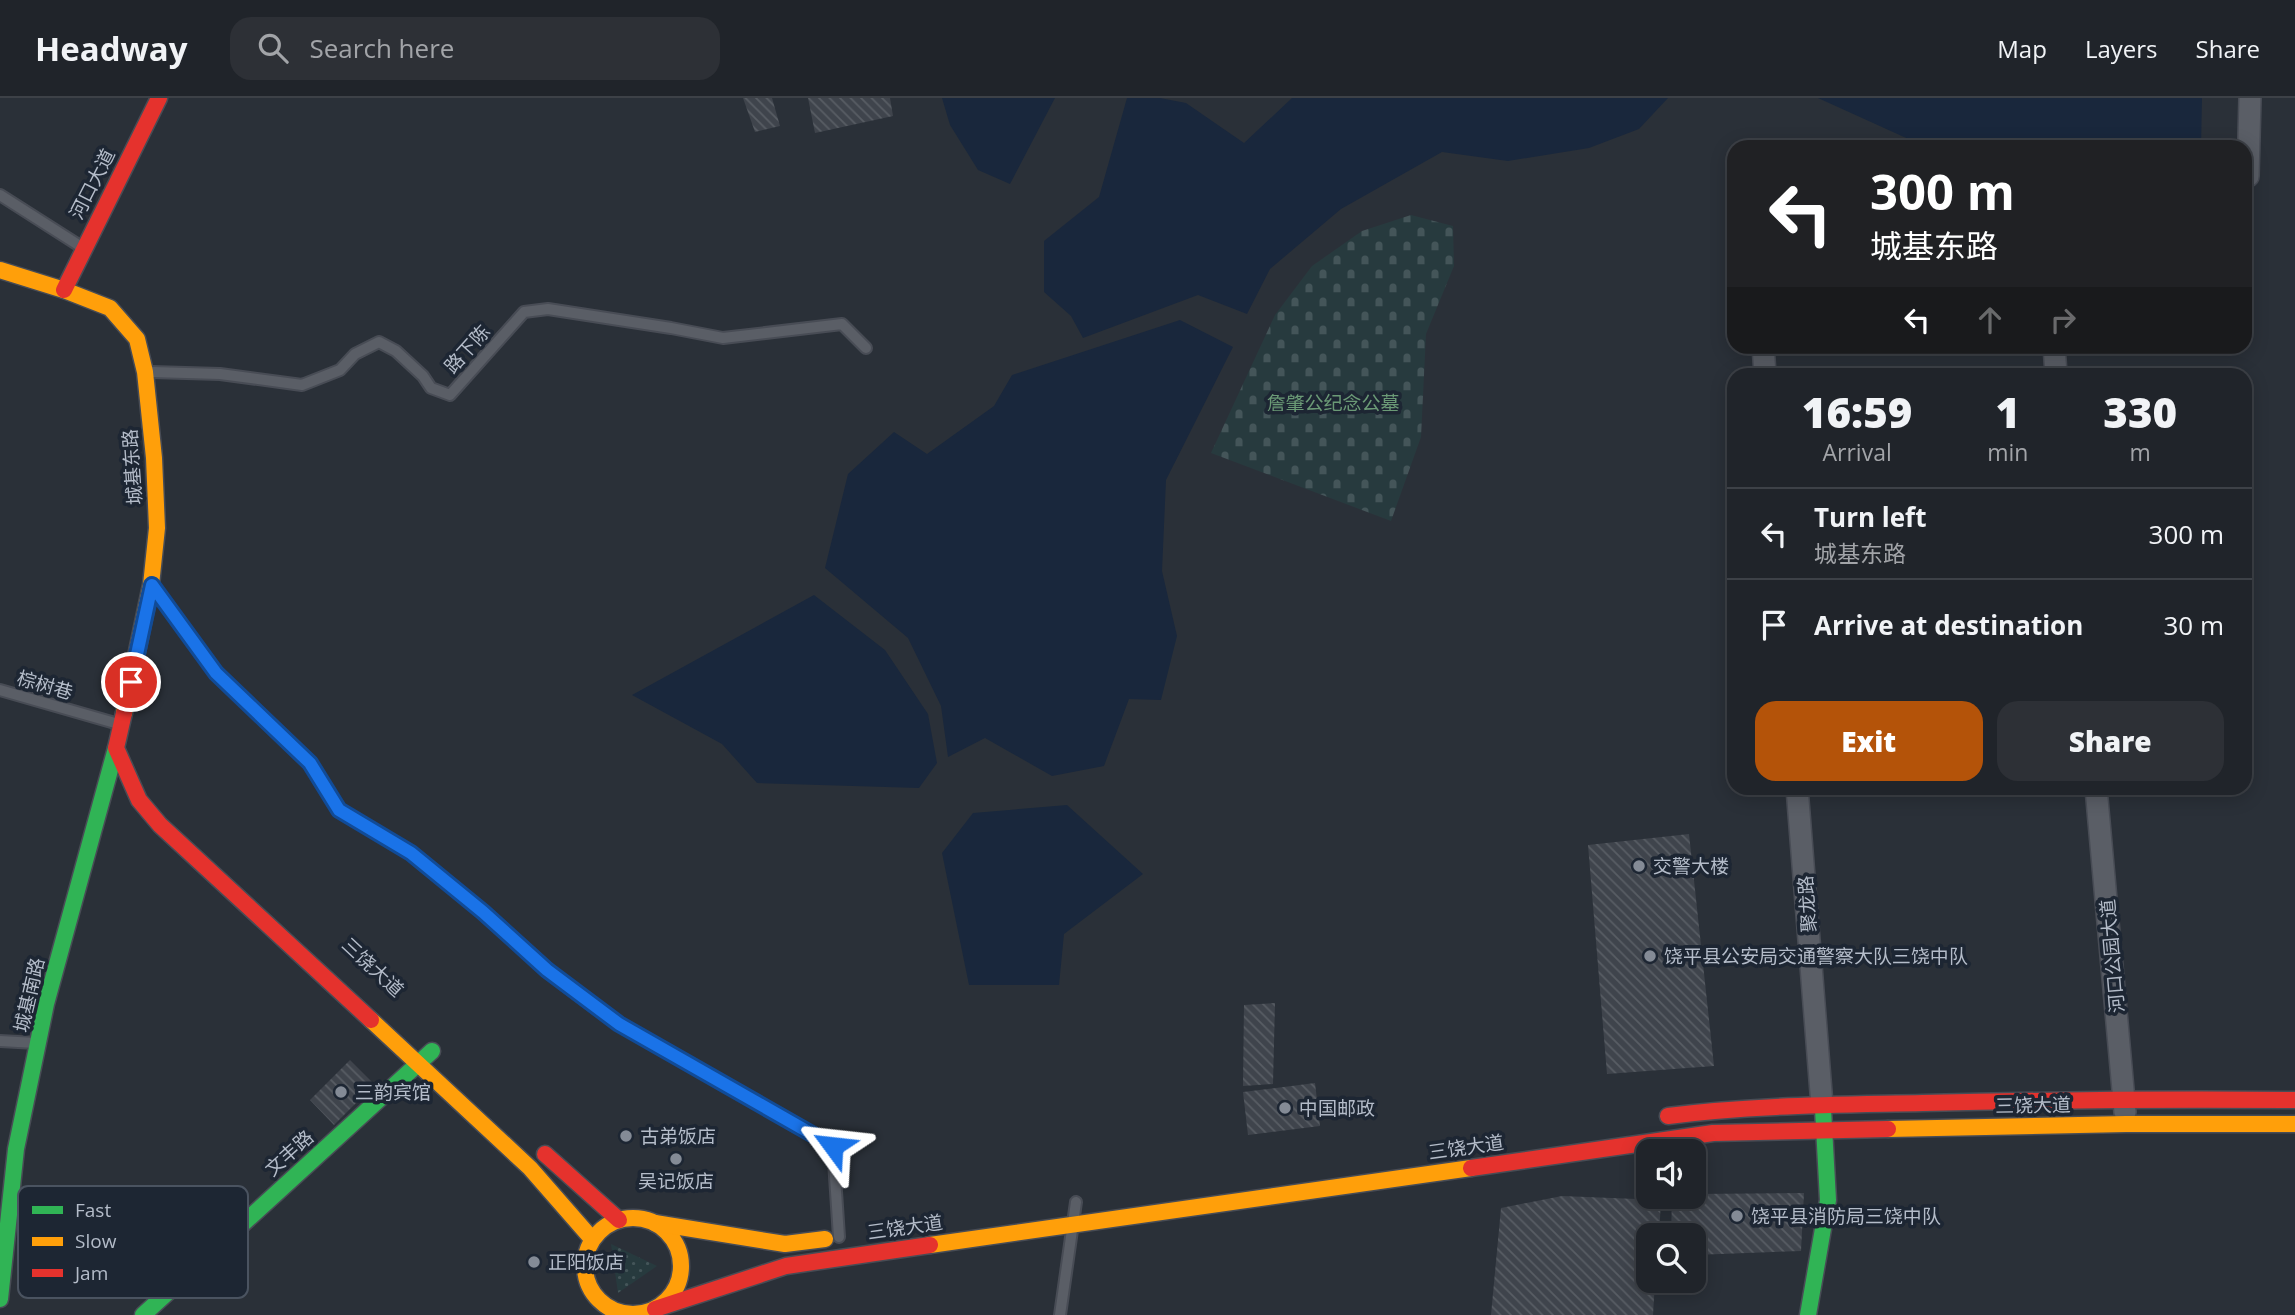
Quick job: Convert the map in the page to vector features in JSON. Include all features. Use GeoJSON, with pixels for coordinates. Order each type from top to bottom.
{"type":"FeatureCollection","features":[{"type":"Feature","properties":{"kind":"main road","name":"河口大道"},"geometry":{"type":"LineString","coordinates":[[64,290],[159,98]]}},
{"type":"Feature","properties":{"kind":"main road","name":"城基东路"},"geometry":{"type":"LineString","coordinates":[[0,270],[110,308],[137,338],[145,372],[154,458],[157,528],[152,585],[116,748]]}},
{"type":"Feature","properties":{"kind":"main road"},"geometry":{"type":"LineString","coordinates":[[122,725],[141,768]]}},
{"type":"Feature","properties":{"kind":"main road","name":"三饶大道"},"geometry":{"type":"LineString","coordinates":[[116,748],[133,790],[160,825],[530,1168],[592,1239]]}},
{"type":"Feature","properties":{"kind":"main road","name":"城基南路"},"geometry":{"type":"LineString","coordinates":[[0,1299],[16,1149],[46,1004],[116,748]]}},
{"type":"Feature","properties":{"kind":"main road"},"geometry":{"type":"LineString","coordinates":[[102,801],[110,793],[133,790]]}},
{"type":"Feature","properties":{"kind":"main road","name":"文丰路"},"geometry":{"type":"LineString","coordinates":[[248,1220],[432,1051]]}},
{"type":"Feature","properties":{"kind":"main road","name":"三饶大道"},"geometry":{"type":"LineString","coordinates":[[1646,1119],[1714,1110],[1822,1105],[2125,1098],[2295,1100]]}},
{"type":"Feature","properties":{"kind":"main road"},"geometry":{"type":"LineString","coordinates":[[1808,1315],[1828,1200],[1822,1105]]}},
{"type":"Feature","properties":{"kind":"main road","name":"三饶大道"},"geometry":{"type":"LineString","coordinates":[[652,1312],[786,1266],[1713,1133],[2126,1124],[2295,1124]]}},
{"type":"Feature","properties":{"kind":"main road"},"geometry":{"type":"LineString","coordinates":[[530,1168],[540,1149],[619,1220]]}},
{"type":"Feature","properties":{"kind":"main road"},"geometry":{"type":"LineString","coordinates":[[655,1223],[667,1232],[676,1244],[681,1258],[681,1273],[676,1288],[667,1300],[652,1312],[622,1314],[607,1307],[595,1296],[587,1282],[584,1266],[586,1251],[592,1239],[602,1228],[619,1220],[628,1217],[642,1218],[655,1223],[785,1244],[846,1236]]}},
{"type":"Feature","properties":{"kind":"main road"},"geometry":{"type":"LineString","coordinates":[[785,1244],[786,1266]]}},
{"type":"Feature","properties":{"kind":"main road"},"geometry":{"type":"LineString","coordinates":[[586,1315],[595,1296]]}},
{"type":"Feature","properties":{"kind":"main road","name":"文丰路"},"geometry":{"type":"LineString","coordinates":[[144,1315],[163,1298]]}},
{"type":"Feature","properties":{"kind":"main road"},"geometry":{"type":"LineString","coordinates":[[0,1306],[2,1315]]}},
{"type":"Feature","properties":{"kind":"street"},"geometry":{"type":"LineString","coordinates":[[2249,140],[2250,98]]}},
{"type":"Feature","properties":{"kind":"street","name":"聚龙路"},"geometry":{"type":"LineString","coordinates":[[1798,795],[1822,1105]]}},
{"type":"Feature","properties":{"kind":"street","name":"河口公园大道"},"geometry":{"type":"LineString","coordinates":[[2096,795],[2126,1124]]}},
{"type":"Feature","properties":{"kind":"lane"},"geometry":{"type":"LineString","coordinates":[[0,195],[83,248]]}},
{"type":"Feature","properties":{"kind":"lane","name":"路下陈"},"geometry":{"type":"LineString","coordinates":[[145,372],[220,374],[302,385],[340,370],[355,354],[379,342],[396,351],[423,376],[431,388],[450,394],[524,312],[548,309],[723,338],[842,324],[866,348]]}},
{"type":"Feature","properties":{"kind":"lane"},"geometry":{"type":"LineString","coordinates":[[152,585],[216,673],[310,763],[339,810],[411,853],[483,912],[547,970],[619,1024],[833,1146],[846,1236]]}},
{"type":"Feature","properties":{"kind":"lane","name":"棕树巷"},"geometry":{"type":"LineString","coordinates":[[0,690],[122,725]]}},
{"type":"Feature","properties":{"kind":"lane"},"geometry":{"type":"LineString","coordinates":[[0,1041],[39,1043]]}},
{"type":"Feature","properties":{"kind":"lane"},"geometry":{"type":"LineString","coordinates":[[1060,1315],[1076,1202]]}},
{"type":"Feature","properties":{"kind":"green space","name":"詹肇公纪念公墓"},"geometry":{"type":"Polygon","coordinates":[[[1411,215],[1453,226],[1454,266],[1426,334],[1421,437],[1391,521],[1211,453],[1275,315],[1312,266],[1362,231],[1411,215]]]}},
{"type":"Feature","properties":{"kind":"green space"},"geometry":{"type":"Polygon","coordinates":[[[611,1244],[657,1266],[618,1293],[611,1244]]]}},
{"type":"Feature","properties":{"kind":"water"},"geometry":{"type":"Polygon","coordinates":[[[942,98],[1055,98],[1010,184],[978,170],[950,125],[942,98]]]}},
{"type":"Feature","properties":{"kind":"water"},"geometry":{"type":"Polygon","coordinates":[[[1127,98],[1160,98],[1186,103],[1244,143],[1292,98],[1668,98],[1639,129],[1589,148],[1508,161],[1442,152],[1341,209],[1270,269],[1247,314],[1198,295],[1083,338],[1071,316],[1044,292],[1044,241],[1099,197],[1127,98]]]}},
{"type":"Feature","properties":{"kind":"water"},"geometry":{"type":"Polygon","coordinates":[[[1818,98],[2202,98],[2201,140],[1911,140],[1818,98]]]}},
{"type":"Feature","properties":{"kind":"water"},"geometry":{"type":"Polygon","coordinates":[[[1180,320],[1233,347],[1166,480],[1162,571],[1177,636],[1161,700],[1129,699],[1104,766],[1052,776],[985,738],[948,757],[941,706],[908,638],[825,568],[848,474],[894,432],[927,454],[994,406],[1012,375],[1180,320]]]}},
{"type":"Feature","properties":{"kind":"water"},"geometry":{"type":"Polygon","coordinates":[[[814,595],[885,650],[928,714],[937,763],[919,788],[757,783],[722,744],[632,695],[814,595]]]}},
{"type":"Feature","properties":{"kind":"water"},"geometry":{"type":"Polygon","coordinates":[[[1067,805],[1143,874],[1064,934],[1059,985],[969,985],[942,853],[973,813],[1067,805]]]}},
{"type":"Feature","properties":{"kind":"building"},"geometry":{"type":"Polygon","coordinates":[[[743,98],[772,98],[780,126],[755,132],[743,98]]]}},
{"type":"Feature","properties":{"kind":"building"},"geometry":{"type":"Polygon","coordinates":[[[808,98],[890,98],[893,116],[815,133],[808,98]]]}},
{"type":"Feature","properties":{"kind":"building","name":"饶平县公安局交通警察大队三饶中队"},"geometry":{"type":"Polygon","coordinates":[[[1689,834],[1714,1066],[1607,1074],[1588,845],[1689,834]]]}},
{"type":"Feature","properties":{"kind":"building"},"geometry":{"type":"Polygon","coordinates":[[[1275,1003],[1273,1084],[1243,1086],[1244,1005],[1275,1003]]]}},
{"type":"Feature","properties":{"kind":"building"},"geometry":{"type":"Polygon","coordinates":[[[350,1060],[372,1082],[366,1093],[334,1125],[310,1100],[350,1060]]]}},
{"type":"Feature","properties":{"kind":"building"},"geometry":{"type":"Polygon","coordinates":[[[1315,1083],[1320,1126],[1248,1135],[1243,1092],[1315,1083]]]}},
{"type":"Feature","properties":{"kind":"building","name":"饶平县消防局三饶中队"},"geometry":{"type":"Polygon","coordinates":[[[1804,1193],[1801,1251],[1706,1255],[1706,1223],[1671,1223],[1672,1209],[1706,1209],[1706,1194],[1804,1193]]]}},
{"type":"Feature","properties":{"kind":"building"},"geometry":{"type":"Polygon","coordinates":[[[1562,1196],[1636,1199],[1636,1209],[1660,1209],[1660,1223],[1636,1223],[1636,1293],[1654,1293],[1653,1315],[1491,1315],[1501,1208],[1562,1196]]]}},
{"type":"Feature","properties":{"kind":"traffic: fast"},"geometry":{"type":"LineString","coordinates":[[0,1299],[16,1149],[46,1004],[116,748]]}},
{"type":"Feature","properties":{"kind":"traffic: fast"},"geometry":{"type":"LineString","coordinates":[[248,1219],[432,1051]]}},
{"type":"Feature","properties":{"kind":"traffic: fast"},"geometry":{"type":"LineString","coordinates":[[1808,1315],[1828,1200],[1823,1109]]}},
{"type":"Feature","properties":{"kind":"traffic: fast"},"geometry":{"type":"LineString","coordinates":[[143,1315],[162,1298]]}},
{"type":"Feature","properties":{"kind":"traffic: slow"},"geometry":{"type":"LineString","coordinates":[[0,270],[110,308],[137,339],[145,372],[154,458],[157,528],[151,585],[124,713]]}},
{"type":"Feature","properties":{"kind":"traffic: slow"},"geometry":{"type":"LineString","coordinates":[[371,1020],[530,1168],[592,1239]]}},
{"type":"Feature","properties":{"kind":"traffic: slow"},"geometry":{"type":"LineString","coordinates":[[1888,1129],[2295,1124]]}},
{"type":"Feature","properties":{"kind":"traffic: slow"},"geometry":{"type":"LineString","coordinates":[[930,1245],[1471,1168]]}},
{"type":"Feature","properties":{"kind":"traffic: slow"},"geometry":{"type":"LineString","coordinates":[[633,1218],[651,1221],[667,1232],[678,1248],[681,1266],[678,1284],[667,1300],[651,1311],[633,1314],[615,1311],[599,1300],[588,1284],[585,1266],[588,1248],[599,1232],[615,1221],[633,1218]]}},
{"type":"Feature","properties":{"kind":"traffic: slow"},"geometry":{"type":"LineString","coordinates":[[655,1223],[785,1244],[825,1239]]}},
{"type":"Feature","properties":{"kind":"traffic: jam"},"geometry":{"type":"LineString","coordinates":[[64,290],[159,98]]}},
{"type":"Feature","properties":{"kind":"traffic: jam"},"geometry":{"type":"LineString","coordinates":[[124,713],[116,748],[139,800],[160,825],[371,1020]]}},
{"type":"Feature","properties":{"kind":"traffic: jam"},"geometry":{"type":"LineString","coordinates":[[1668,1116],[1827,1105],[2062,1100],[2295,1100]]}},
{"type":"Feature","properties":{"kind":"traffic: jam"},"geometry":{"type":"LineString","coordinates":[[1471,1168],[1713,1133],[1888,1129]]}},
{"type":"Feature","properties":{"kind":"traffic: jam"},"geometry":{"type":"LineString","coordinates":[[545,1154],[619,1220]]}},
{"type":"Feature","properties":{"kind":"traffic: jam"},"geometry":{"type":"LineString","coordinates":[[655,1309],[786,1266],[930,1245]]}},
{"type":"Feature","properties":{"kind":"place","name":"交警大楼"},"geometry":{"type":"Point","coordinates":[1639,866]}},
{"type":"Feature","properties":{"kind":"place","name":"饶平县公安局交通警察大队三饶中队"},"geometry":{"type":"Point","coordinates":[1650,956]}},
{"type":"Feature","properties":{"kind":"place","name":"三韵宾馆"},"geometry":{"type":"Point","coordinates":[341,1092]}},
{"type":"Feature","properties":{"kind":"place","name":"中国邮政"},"geometry":{"type":"Point","coordinates":[1285,1108]}},
{"type":"Feature","properties":{"kind":"place","name":"古弟饭店"},"geometry":{"type":"Point","coordinates":[626,1136]}},
{"type":"Feature","properties":{"kind":"place","name":"吴记饭店"},"geometry":{"type":"Point","coordinates":[676,1159]}},
{"type":"Feature","properties":{"kind":"place","name":"饶平县消防局三饶中队"},"geometry":{"type":"Point","coordinates":[1737,1216]}},
{"type":"Feature","properties":{"kind":"place","name":"正阳饭店"},"geometry":{"type":"Point","coordinates":[534,1262]}},
{"type":"Feature","properties":{"kind":"route"},"geometry":{"type":"LineString","coordinates":[[131,682],[152,585],[216,673],[310,763],[339,810],[411,853],[483,912],[547,970],[619,1024],[833,1146]]}}]}
